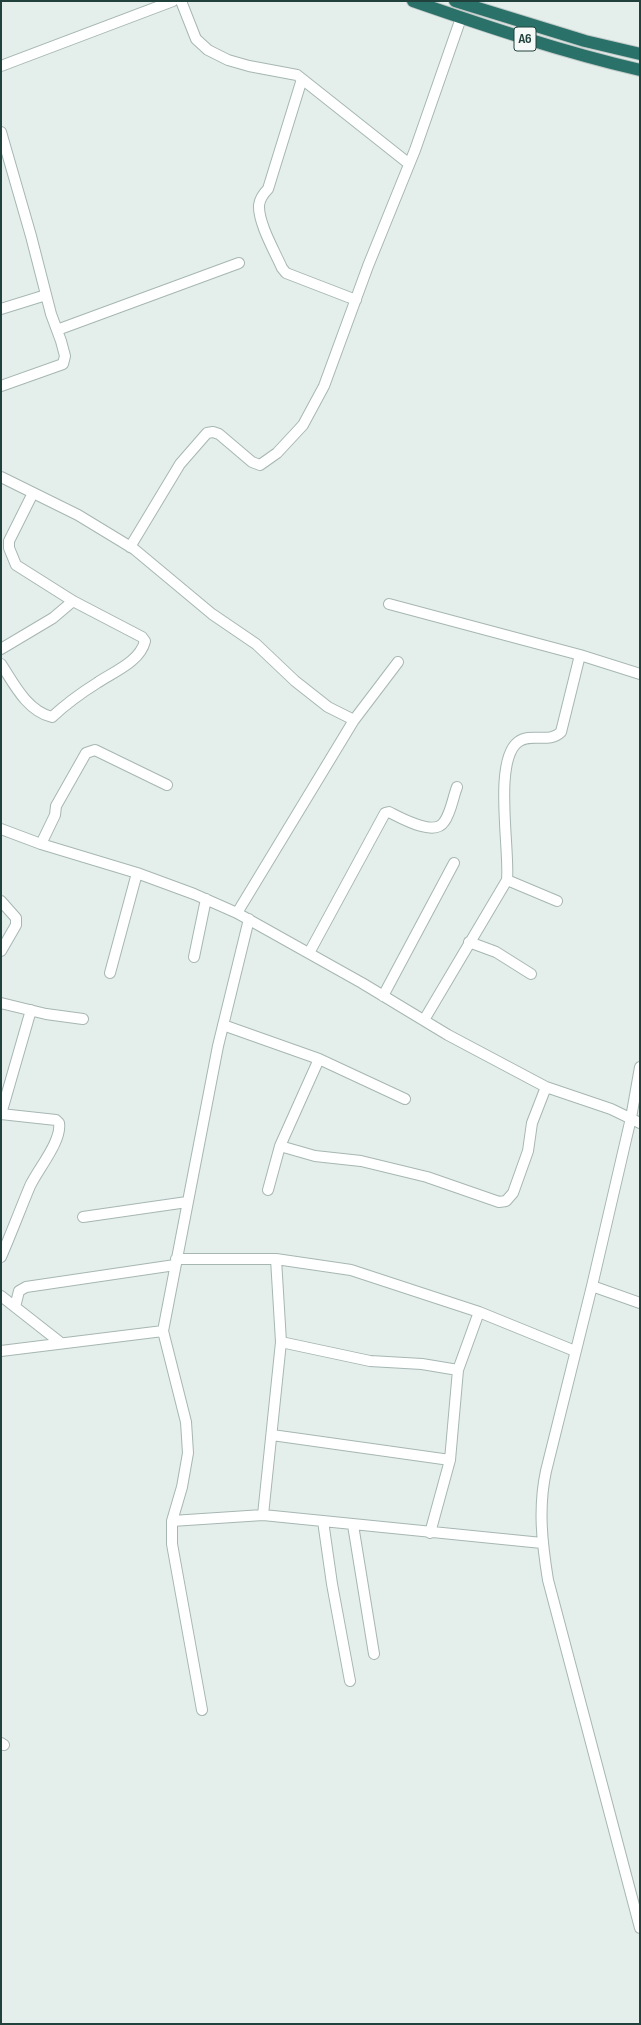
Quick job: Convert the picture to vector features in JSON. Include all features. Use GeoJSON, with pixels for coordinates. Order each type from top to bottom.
{"type":"FeatureCollection","features":[{"type":"Feature","properties":{"kind":"highway","name":"A6"},"geometry":{"type":"LineString","coordinates":[[413,1],[540,44],[640,70]]}},
{"type":"Feature","properties":{"kind":"highway","name":"A6"},"geometry":{"type":"LineString","coordinates":[[455,1],[585,42],[640,54]]}},
{"type":"Feature","properties":{"kind":"street"},"geometry":{"type":"LineString","coordinates":[[1,66],[173,1]]}},
{"type":"Feature","properties":{"kind":"street"},"geometry":{"type":"LineString","coordinates":[[181,1],[196,39],[208,50],[228,60],[249,66],[298,75],[408,163]]}},
{"type":"Feature","properties":{"kind":"street"},"geometry":{"type":"LineString","coordinates":[[130,547],[180,464],[207,433],[213,432],[219,434],[252,462],[260,465],[277,453],[303,425],[324,386],[408,163],[415,150],[461,18]]}},
{"type":"Feature","properties":{"kind":"street"},"geometry":{"type":"LineString","coordinates":[[302,79],[268,189],[261,197],[259,207],[263,224],[282,268],[286,273],[356,300]]}},
{"type":"Feature","properties":{"kind":"street"},"geometry":{"type":"LineString","coordinates":[[1,132],[46,295],[65,356],[63,364],[1,386]]}},
{"type":"Feature","properties":{"kind":"street"},"geometry":{"type":"LineString","coordinates":[[57,330],[239,263]]}},
{"type":"Feature","properties":{"kind":"street"},"geometry":{"type":"LineString","coordinates":[[1,309],[46,295]]}},
{"type":"Feature","properties":{"kind":"street"},"geometry":{"type":"LineString","coordinates":[[1,477],[78,515],[130,547],[212,614],[256,644],[295,681],[328,707],[354,720]]}},
{"type":"Feature","properties":{"kind":"street"},"geometry":{"type":"LineString","coordinates":[[1,664],[33,709],[43,715],[52,717],[98,682],[122,669],[143,647],[145,641],[142,637],[73,601],[16,565],[9,548],[9,541],[33,492]]}},
{"type":"Feature","properties":{"kind":"street"},"geometry":{"type":"LineString","coordinates":[[1,649],[54,618],[73,601]]}},
{"type":"Feature","properties":{"kind":"street"},"geometry":{"type":"LineString","coordinates":[[389,604],[580,655],[640,674]]}},
{"type":"Feature","properties":{"kind":"street"},"geometry":{"type":"LineString","coordinates":[[424,1020],[507,880],[508,866],[503,817],[509,753],[519,740],[526,738],[552,738],[561,732],[580,655]]}},
{"type":"Feature","properties":{"kind":"street"},"geometry":{"type":"LineString","coordinates":[[237,913],[354,720],[398,662]]}},
{"type":"Feature","properties":{"kind":"street"},"geometry":{"type":"LineString","coordinates":[[41,844],[55,815],[56,806],[86,753],[95,750],[166,785]]}},
{"type":"Feature","properties":{"kind":"street"},"geometry":{"type":"LineString","coordinates":[[309,953],[385,813],[389,812],[418,826],[437,827],[444,823],[457,787]]}},
{"type":"Feature","properties":{"kind":"street"},"geometry":{"type":"LineString","coordinates":[[1,829],[41,844],[137,873],[206,899],[237,913],[424,1020],[546,1087],[611,1109],[640,1123]]}},
{"type":"Feature","properties":{"kind":"street"},"geometry":{"type":"LineString","coordinates":[[383,996],[454,863]]}},
{"type":"Feature","properties":{"kind":"street"},"geometry":{"type":"LineString","coordinates":[[110,973],[137,873]]}},
{"type":"Feature","properties":{"kind":"street"},"geometry":{"type":"LineString","coordinates":[[507,880],[557,901]]}},
{"type":"Feature","properties":{"kind":"street"},"geometry":{"type":"LineString","coordinates":[[194,956],[206,899]]}},
{"type":"Feature","properties":{"kind":"street"},"geometry":{"type":"LineString","coordinates":[[1,901],[16,918],[16,925],[1,951]]}},
{"type":"Feature","properties":{"kind":"street"},"geometry":{"type":"LineString","coordinates":[[202,1710],[172,1544],[172,1521],[182,1487],[188,1453],[187,1430],[163,1331],[175,1262],[223,1025],[249,919]]}},
{"type":"Feature","properties":{"kind":"street"},"geometry":{"type":"LineString","coordinates":[[469,942],[496,952],[531,974]]}},
{"type":"Feature","properties":{"kind":"street"},"geometry":{"type":"LineString","coordinates":[[1,1003],[83,1019]]}},
{"type":"Feature","properties":{"kind":"street"},"geometry":{"type":"LineString","coordinates":[[1,1257],[31,1185],[51,1151],[60,1129],[59,1123],[56,1120],[1,1114],[31,1010]]}},
{"type":"Feature","properties":{"kind":"street"},"geometry":{"type":"LineString","coordinates":[[223,1025],[319,1059],[405,1099]]}},
{"type":"Feature","properties":{"kind":"street"},"geometry":{"type":"LineString","coordinates":[[268,1190],[280,1146],[319,1059]]}},
{"type":"Feature","properties":{"kind":"street"},"geometry":{"type":"LineString","coordinates":[[640,1067],[592,1286],[542,1490],[542,1543],[548,1580],[640,1928]]}},
{"type":"Feature","properties":{"kind":"street"},"geometry":{"type":"LineString","coordinates":[[280,1146],[315,1156],[376,1165],[427,1177],[499,1202],[506,1201],[513,1193],[528,1151],[532,1123],[546,1087]]}},
{"type":"Feature","properties":{"kind":"street"},"geometry":{"type":"LineString","coordinates":[[83,1218],[187,1202]]}},
{"type":"Feature","properties":{"kind":"street"},"geometry":{"type":"LineString","coordinates":[[15,1307],[19,1291],[22,1288],[175,1262],[276,1259],[351,1270],[479,1312],[575,1351]]}},
{"type":"Feature","properties":{"kind":"street"},"geometry":{"type":"LineString","coordinates":[[263,1515],[281,1342],[276,1259]]}},
{"type":"Feature","properties":{"kind":"street"},"geometry":{"type":"LineString","coordinates":[[592,1286],[640,1303]]}},
{"type":"Feature","properties":{"kind":"street"},"geometry":{"type":"LineString","coordinates":[[1,1296],[61,1343]]}},
{"type":"Feature","properties":{"kind":"street"},"geometry":{"type":"LineString","coordinates":[[430,1533],[450,1460],[458,1370],[479,1312]]}},
{"type":"Feature","properties":{"kind":"street"},"geometry":{"type":"LineString","coordinates":[[1,1351],[163,1331]]}},
{"type":"Feature","properties":{"kind":"street"},"geometry":{"type":"LineString","coordinates":[[281,1342],[370,1361],[422,1364],[458,1370]]}},
{"type":"Feature","properties":{"kind":"street"},"geometry":{"type":"LineString","coordinates":[[272,1435],[450,1460]]}},
{"type":"Feature","properties":{"kind":"street"},"geometry":{"type":"LineString","coordinates":[[172,1521],[263,1515],[430,1533],[542,1543]]}},
{"type":"Feature","properties":{"kind":"street"},"geometry":{"type":"LineString","coordinates":[[323,1521],[332,1584],[350,1681]]}},
{"type":"Feature","properties":{"kind":"street"},"geometry":{"type":"LineString","coordinates":[[353,1524],[374,1654]]}}]}
